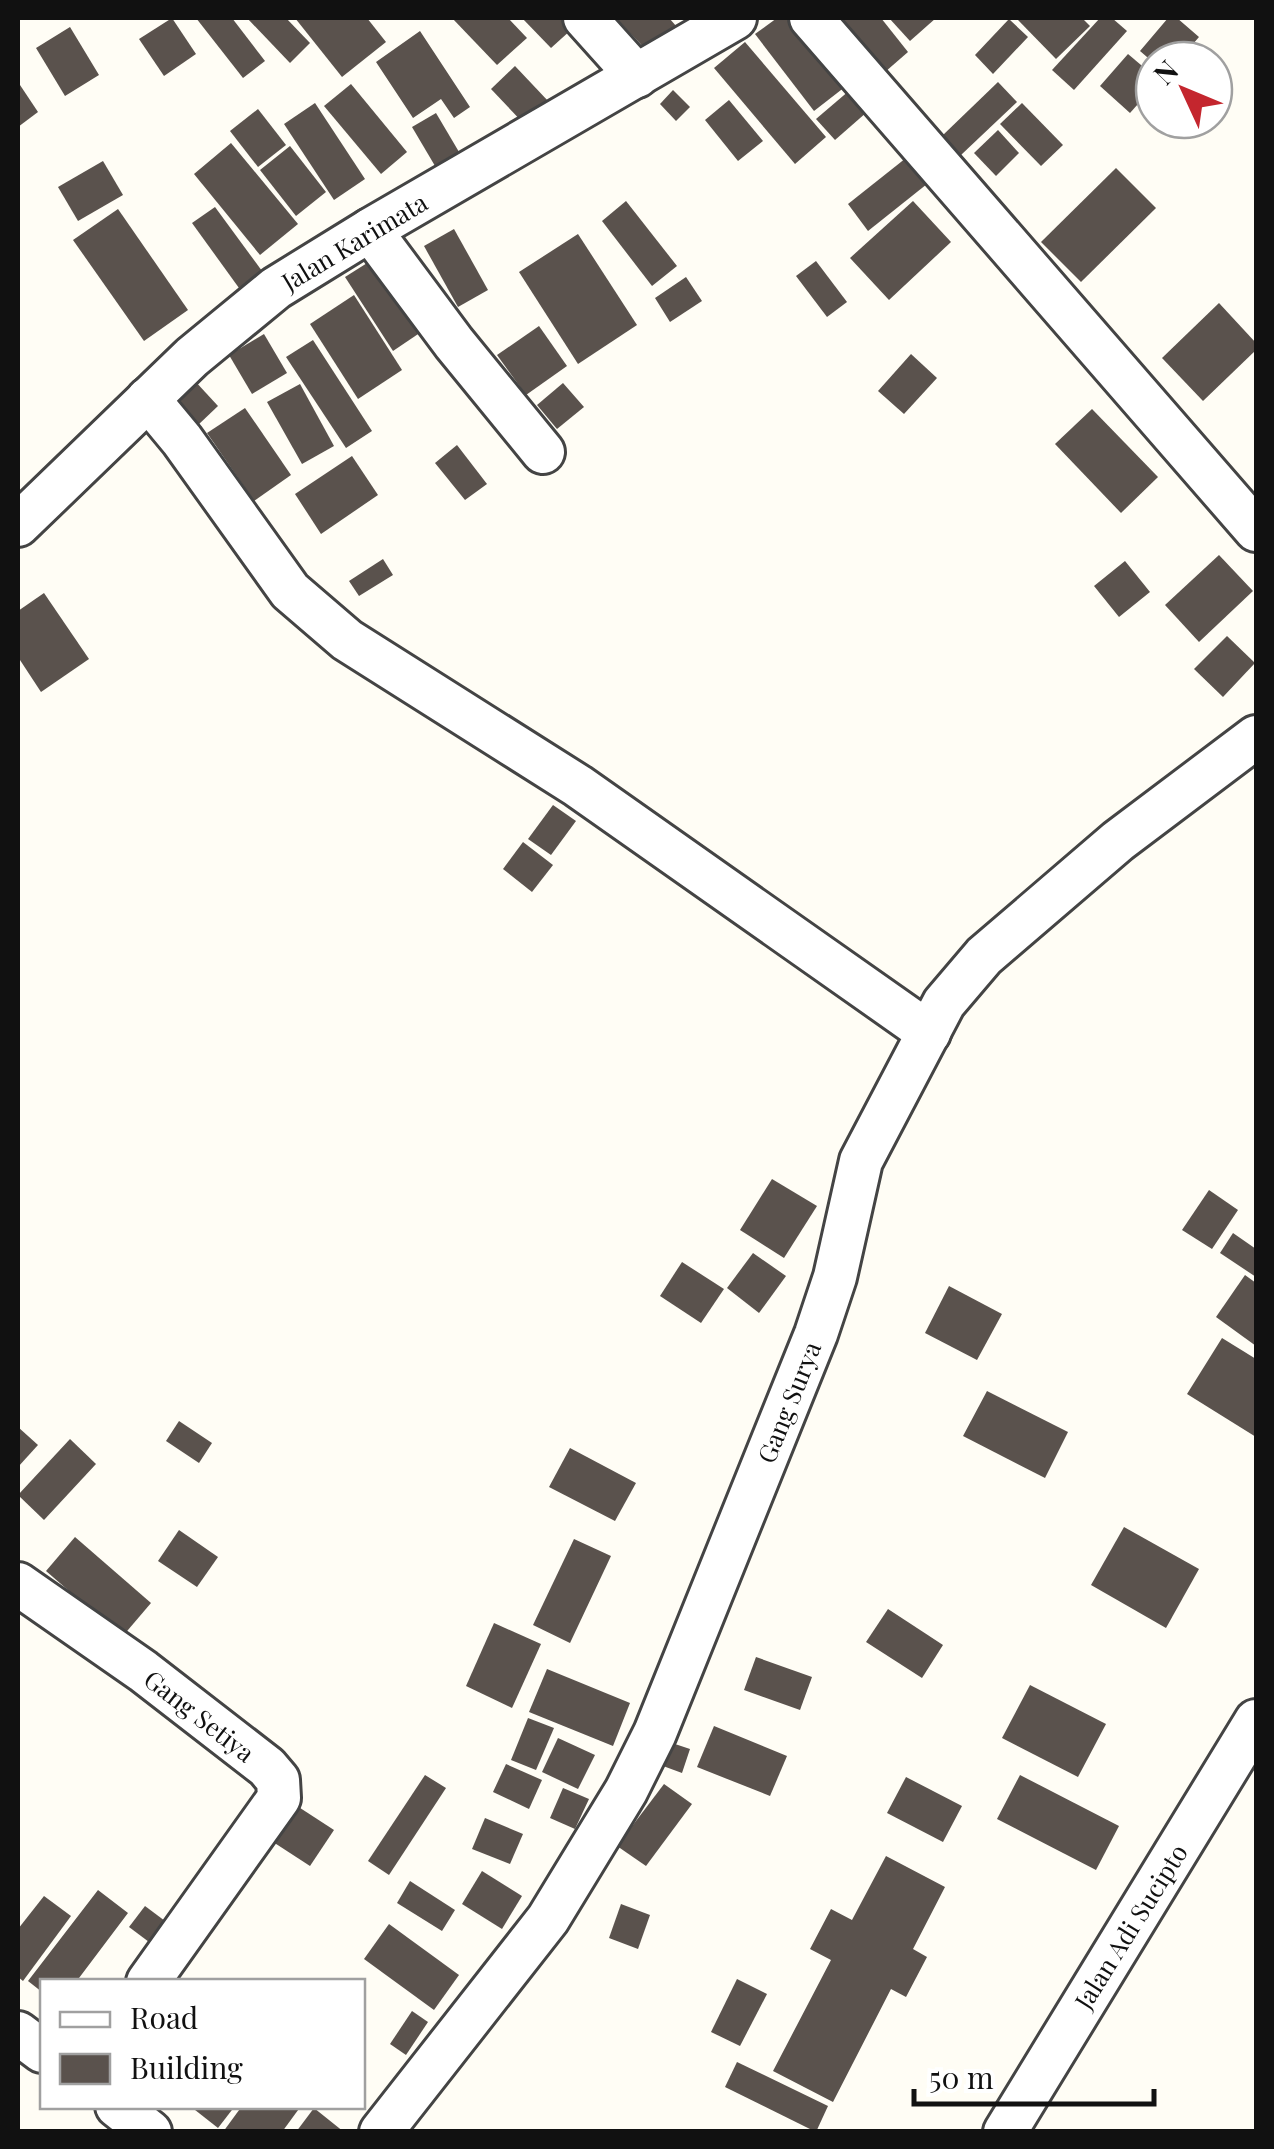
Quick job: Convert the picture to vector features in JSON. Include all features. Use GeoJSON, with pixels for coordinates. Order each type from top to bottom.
{"type":"FeatureCollection","features":[{"type":"Feature","properties":{"kind":"street"},"geometry":{"type":"LineString","coordinates":[[585,18],[637,76]]}},
{"type":"Feature","properties":{"kind":"street","name":"Jalan Karimata"},"geometry":{"type":"LineString","coordinates":[[18,525],[148,399],[276,288],[735,18]]}},
{"type":"Feature","properties":{"kind":"street"},"geometry":{"type":"LineString","coordinates":[[811,18],[1256,530]]}},
{"type":"Feature","properties":{"kind":"street"},"geometry":{"type":"LineString","coordinates":[[370,230],[542,452]]}},
{"type":"Feature","properties":{"kind":"street"},"geometry":{"type":"LineString","coordinates":[[148,399],[290,591],[347,640],[578,786],[929,1032]]}},
{"type":"Feature","properties":{"kind":"street","name":"Gang Surya"},"geometry":{"type":"LineString","coordinates":[[381,2132],[548,1919],[626,1791],[655,1733],[816,1334],[834,1278],[861,1161],[944,1003],[984,956],[1118,841],[1256,737]]}},
{"type":"Feature","properties":{"kind":"street","name":"Gang Setiya"},"geometry":{"type":"LineString","coordinates":[[18,1584],[143,1671],[268,1767],[278,1780],[279,1798],[150,1979]]}},
{"type":"Feature","properties":{"kind":"street","name":"Jalan Adi Sucipto"},"geometry":{"type":"LineString","coordinates":[[1004,2132],[1256,1721]]}},
{"type":"Feature","properties":{"kind":"street"},"geometry":{"type":"LineString","coordinates":[[18,2033],[40,2050]]}},
{"type":"Feature","properties":{"kind":"street"},"geometry":{"type":"LineString","coordinates":[[121,2109],[150,2132]]}},
{"type":"Feature","properties":{"kind":"building"},"geometry":{"type":"Polygon","coordinates":[[[172,18],[196,54],[164,76],[139,39],[172,18]]]}},
{"type":"Feature","properties":{"kind":"building"},"geometry":{"type":"Polygon","coordinates":[[[196,18],[232,18],[265,61],[243,78],[196,18]]]}},
{"type":"Feature","properties":{"kind":"building"},"geometry":{"type":"Polygon","coordinates":[[[247,18],[286,18],[310,43],[290,63],[247,18]]]}},
{"type":"Feature","properties":{"kind":"building"},"geometry":{"type":"Polygon","coordinates":[[[295,18],[367,18],[386,42],[342,77],[295,18]]]}},
{"type":"Feature","properties":{"kind":"building"},"geometry":{"type":"Polygon","coordinates":[[[452,18],[508,18],[527,38],[497,65],[452,18]]]}},
{"type":"Feature","properties":{"kind":"building"},"geometry":{"type":"Polygon","coordinates":[[[522,18],[579,18],[582,20],[551,48],[522,18]]]}},
{"type":"Feature","properties":{"kind":"building"},"geometry":{"type":"Polygon","coordinates":[[[616,18],[669,18],[677,27],[650,54],[616,18]]]}},
{"type":"Feature","properties":{"kind":"building"},"geometry":{"type":"Polygon","coordinates":[[[777,18],[800,18],[850,83],[814,111],[755,34],[777,18]]]}},
{"type":"Feature","properties":{"kind":"building"},"geometry":{"type":"Polygon","coordinates":[[[841,18],[881,18],[908,52],[885,72],[841,18]]]}},
{"type":"Feature","properties":{"kind":"building"},"geometry":{"type":"Polygon","coordinates":[[[889,18],[936,18],[910,41],[889,18]]]}},
{"type":"Feature","properties":{"kind":"building"},"geometry":{"type":"Polygon","coordinates":[[[1020,18],[1082,18],[1090,26],[1056,59],[1020,18]]]}},
{"type":"Feature","properties":{"kind":"building"},"geometry":{"type":"Polygon","coordinates":[[[1100,18],[1112,18],[1127,31],[1074,90],[1052,70],[1100,18]]]}},
{"type":"Feature","properties":{"kind":"building"},"geometry":{"type":"Polygon","coordinates":[[[1168,18],[1177,18],[1199,37],[1196,40],[1149,40],[1168,18]]]}},
{"type":"Feature","properties":{"kind":"building"},"geometry":{"type":"Polygon","coordinates":[[[1009,19],[1028,37],[993,74],[975,55],[1009,19]]]}},
{"type":"Feature","properties":{"kind":"building"},"geometry":{"type":"Polygon","coordinates":[[[70,27],[99,75],[65,96],[36,48],[70,27]]]}},
{"type":"Feature","properties":{"kind":"building"},"geometry":{"type":"Polygon","coordinates":[[[420,31],[470,107],[454,118],[441,99],[413,118],[376,62],[420,31]]]}},
{"type":"Feature","properties":{"kind":"building"},"geometry":{"type":"Polygon","coordinates":[[[745,42],[826,137],[795,164],[714,68],[745,42]]]}},
{"type":"Feature","properties":{"kind":"building"},"geometry":{"type":"Polygon","coordinates":[[[1128,54],[1134,59],[1134,108],[1130,113],[1100,86],[1128,54]]]}},
{"type":"Feature","properties":{"kind":"building"},"geometry":{"type":"Polygon","coordinates":[[[515,66],[549,102],[525,125],[491,89],[515,66]]]}},
{"type":"Feature","properties":{"kind":"building"},"geometry":{"type":"Polygon","coordinates":[[[18,82],[38,112],[18,127],[18,82]]]}},
{"type":"Feature","properties":{"kind":"building"},"geometry":{"type":"Polygon","coordinates":[[[998,82],[1017,102],[961,155],[943,135],[998,82]]]}},
{"type":"Feature","properties":{"kind":"building"},"geometry":{"type":"Polygon","coordinates":[[[351,84],[407,152],[381,174],[324,106],[351,84]]]}},
{"type":"Feature","properties":{"kind":"building"},"geometry":{"type":"Polygon","coordinates":[[[857,84],[875,105],[835,140],[816,119],[857,84]]]}},
{"type":"Feature","properties":{"kind":"building"},"geometry":{"type":"Polygon","coordinates":[[[673,90],[690,107],[676,121],[660,104],[673,90]]]}},
{"type":"Feature","properties":{"kind":"building"},"geometry":{"type":"Polygon","coordinates":[[[729,100],[763,141],[738,161],[705,120],[729,100]]]}},
{"type":"Feature","properties":{"kind":"building"},"geometry":{"type":"Polygon","coordinates":[[[315,103],[365,179],[334,200],[284,124],[315,103]]]}},
{"type":"Feature","properties":{"kind":"building"},"geometry":{"type":"Polygon","coordinates":[[[1022,103],[1063,145],[1041,166],[1000,124],[1022,103]]]}},
{"type":"Feature","properties":{"kind":"building"},"geometry":{"type":"Polygon","coordinates":[[[258,109],[286,145],[258,167],[230,131],[258,109]]]}},
{"type":"Feature","properties":{"kind":"building"},"geometry":{"type":"Polygon","coordinates":[[[436,113],[462,157],[438,171],[412,127],[436,113]]]}},
{"type":"Feature","properties":{"kind":"building"},"geometry":{"type":"Polygon","coordinates":[[[998,130],[1019,153],[996,176],[974,153],[998,130]]]}},
{"type":"Feature","properties":{"kind":"building"},"geometry":{"type":"Polygon","coordinates":[[[231,143],[298,224],[260,255],[194,174],[231,143]]]}},
{"type":"Feature","properties":{"kind":"building"},"geometry":{"type":"Polygon","coordinates":[[[290,146],[326,192],[296,216],[260,170],[290,146]]]}},
{"type":"Feature","properties":{"kind":"building"},"geometry":{"type":"Polygon","coordinates":[[[906,158],[927,184],[868,231],[848,204],[906,158]]]}},
{"type":"Feature","properties":{"kind":"building"},"geometry":{"type":"Polygon","coordinates":[[[103,161],[123,195],[78,221],[58,187],[103,161]]]}},
{"type":"Feature","properties":{"kind":"building"},"geometry":{"type":"Polygon","coordinates":[[[1116,168],[1156,208],[1081,282],[1041,242],[1116,168]]]}},
{"type":"Feature","properties":{"kind":"building"},"geometry":{"type":"Polygon","coordinates":[[[626,201],[677,266],[652,286],[602,221],[626,201]]]}},
{"type":"Feature","properties":{"kind":"building"},"geometry":{"type":"Polygon","coordinates":[[[913,201],[951,242],[889,300],[850,258],[913,201]]]}},
{"type":"Feature","properties":{"kind":"building"},"geometry":{"type":"Polygon","coordinates":[[[215,207],[262,271],[239,288],[192,223],[215,207]]]}},
{"type":"Feature","properties":{"kind":"building"},"geometry":{"type":"Polygon","coordinates":[[[118,209],[188,310],[144,341],[73,240],[118,209]]]}},
{"type":"Feature","properties":{"kind":"building"},"geometry":{"type":"Polygon","coordinates":[[[454,229],[488,290],[458,307],[424,246],[454,229]]]}},
{"type":"Feature","properties":{"kind":"building"},"geometry":{"type":"Polygon","coordinates":[[[578,234],[637,325],[578,364],[519,272],[578,234]]]}},
{"type":"Feature","properties":{"kind":"building"},"geometry":{"type":"Polygon","coordinates":[[[383,253],[430,326],[393,351],[345,277],[383,253]]]}},
{"type":"Feature","properties":{"kind":"building"},"geometry":{"type":"Polygon","coordinates":[[[816,261],[847,302],[827,317],[796,276],[816,261]]]}},
{"type":"Feature","properties":{"kind":"building"},"geometry":{"type":"Polygon","coordinates":[[[686,277],[702,301],[670,322],[655,298],[686,277]]]}},
{"type":"Feature","properties":{"kind":"building"},"geometry":{"type":"Polygon","coordinates":[[[354,295],[402,370],[358,399],[310,324],[354,295]]]}},
{"type":"Feature","properties":{"kind":"building"},"geometry":{"type":"Polygon","coordinates":[[[1219,303],[1256,343],[1256,350],[1203,401],[1162,358],[1219,303]]]}},
{"type":"Feature","properties":{"kind":"building"},"geometry":{"type":"Polygon","coordinates":[[[539,326],[567,366],[526,395],[497,355],[539,326]]]}},
{"type":"Feature","properties":{"kind":"building"},"geometry":{"type":"Polygon","coordinates":[[[264,334],[287,373],[252,394],[229,355],[264,334]]]}},
{"type":"Feature","properties":{"kind":"building"},"geometry":{"type":"Polygon","coordinates":[[[313,340],[372,431],[346,448],[286,357],[313,340]]]}},
{"type":"Feature","properties":{"kind":"building"},"geometry":{"type":"Polygon","coordinates":[[[911,354],[937,378],[904,414],[878,391],[911,354]]]}},
{"type":"Feature","properties":{"kind":"building"},"geometry":{"type":"Polygon","coordinates":[[[194,380],[218,406],[197,426],[173,400],[194,380]]]}},
{"type":"Feature","properties":{"kind":"building"},"geometry":{"type":"Polygon","coordinates":[[[563,383],[584,407],[557,429],[537,405],[563,383]]]}},
{"type":"Feature","properties":{"kind":"building"},"geometry":{"type":"Polygon","coordinates":[[[300,384],[334,446],[302,464],[267,402],[300,384]]]}},
{"type":"Feature","properties":{"kind":"building"},"geometry":{"type":"Polygon","coordinates":[[[245,408],[291,475],[254,501],[207,433],[245,408]]]}},
{"type":"Feature","properties":{"kind":"building"},"geometry":{"type":"Polygon","coordinates":[[[1092,409],[1158,477],[1121,513],[1055,444],[1092,409]]]}},
{"type":"Feature","properties":{"kind":"building"},"geometry":{"type":"Polygon","coordinates":[[[457,445],[487,484],[465,500],[435,463],[457,445]]]}},
{"type":"Feature","properties":{"kind":"building"},"geometry":{"type":"Polygon","coordinates":[[[352,456],[378,495],[321,534],[295,494],[352,456]]]}},
{"type":"Feature","properties":{"kind":"building"},"geometry":{"type":"Polygon","coordinates":[[[1219,555],[1253,591],[1199,642],[1165,605],[1219,555]]]}},
{"type":"Feature","properties":{"kind":"building"},"geometry":{"type":"Polygon","coordinates":[[[383,559],[393,575],[359,596],[349,581],[383,559]]]}},
{"type":"Feature","properties":{"kind":"building"},"geometry":{"type":"Polygon","coordinates":[[[1125,561],[1150,592],[1119,617],[1094,586],[1125,561]]]}},
{"type":"Feature","properties":{"kind":"building"},"geometry":{"type":"Polygon","coordinates":[[[44,593],[89,659],[41,692],[18,657],[18,611],[44,593]]]}},
{"type":"Feature","properties":{"kind":"building"},"geometry":{"type":"Polygon","coordinates":[[[1227,636],[1255,663],[1223,697],[1194,669],[1227,636]]]}},
{"type":"Feature","properties":{"kind":"building"},"geometry":{"type":"Polygon","coordinates":[[[553,805],[576,821],[551,855],[528,839],[553,805]]]}},
{"type":"Feature","properties":{"kind":"building"},"geometry":{"type":"Polygon","coordinates":[[[523,842],[553,865],[532,892],[503,869],[523,842]]]}},
{"type":"Feature","properties":{"kind":"building"},"geometry":{"type":"Polygon","coordinates":[[[772,1179],[817,1206],[784,1258],[740,1230],[772,1179]]]}},
{"type":"Feature","properties":{"kind":"building"},"geometry":{"type":"Polygon","coordinates":[[[1209,1190],[1238,1210],[1212,1249],[1182,1230],[1209,1190]]]}},
{"type":"Feature","properties":{"kind":"building"},"geometry":{"type":"Polygon","coordinates":[[[1233,1233],[1256,1249],[1256,1277],[1220,1253],[1233,1233]]]}},
{"type":"Feature","properties":{"kind":"building"},"geometry":{"type":"Polygon","coordinates":[[[753,1253],[786,1276],[759,1313],[727,1288],[753,1253]]]}},
{"type":"Feature","properties":{"kind":"building"},"geometry":{"type":"Polygon","coordinates":[[[682,1262],[724,1289],[701,1323],[660,1296],[682,1262]]]}},
{"type":"Feature","properties":{"kind":"building"},"geometry":{"type":"Polygon","coordinates":[[[1245,1275],[1256,1283],[1256,1346],[1216,1317],[1245,1275]]]}},
{"type":"Feature","properties":{"kind":"building"},"geometry":{"type":"Polygon","coordinates":[[[949,1286],[1002,1314],[977,1360],[925,1333],[949,1286]]]}},
{"type":"Feature","properties":{"kind":"building"},"geometry":{"type":"Polygon","coordinates":[[[1222,1338],[1256,1359],[1256,1437],[1187,1394],[1222,1338]]]}},
{"type":"Feature","properties":{"kind":"building"},"geometry":{"type":"Polygon","coordinates":[[[987,1391],[1068,1432],[1045,1478],[963,1436],[987,1391]]]}},
{"type":"Feature","properties":{"kind":"building"},"geometry":{"type":"Polygon","coordinates":[[[179,1421],[212,1443],[199,1463],[166,1441],[179,1421]]]}},
{"type":"Feature","properties":{"kind":"building"},"geometry":{"type":"Polygon","coordinates":[[[18,1427],[38,1445],[18,1467],[18,1427]]]}},
{"type":"Feature","properties":{"kind":"building"},"geometry":{"type":"Polygon","coordinates":[[[70,1439],[96,1464],[44,1520],[18,1495],[70,1439]]]}},
{"type":"Feature","properties":{"kind":"building"},"geometry":{"type":"Polygon","coordinates":[[[570,1448],[636,1483],[615,1521],[549,1487],[570,1448]]]}},
{"type":"Feature","properties":{"kind":"building"},"geometry":{"type":"Polygon","coordinates":[[[1124,1527],[1199,1569],[1166,1628],[1091,1585],[1124,1527]]]}},
{"type":"Feature","properties":{"kind":"building"},"geometry":{"type":"Polygon","coordinates":[[[179,1530],[218,1557],[197,1587],[158,1561],[179,1530]]]}},
{"type":"Feature","properties":{"kind":"building"},"geometry":{"type":"Polygon","coordinates":[[[75,1537],[151,1603],[122,1637],[46,1571],[75,1537]]]}},
{"type":"Feature","properties":{"kind":"building"},"geometry":{"type":"Polygon","coordinates":[[[574,1539],[611,1556],[570,1643],[533,1625],[574,1539]]]}},
{"type":"Feature","properties":{"kind":"building"},"geometry":{"type":"Polygon","coordinates":[[[888,1609],[943,1645],[922,1678],[866,1642],[888,1609]]]}},
{"type":"Feature","properties":{"kind":"building"},"geometry":{"type":"Polygon","coordinates":[[[494,1623],[541,1644],[512,1708],[466,1686],[494,1623]]]}},
{"type":"Feature","properties":{"kind":"building"},"geometry":{"type":"Polygon","coordinates":[[[756,1657],[812,1677],[800,1710],[744,1690],[756,1657]]]}},
{"type":"Feature","properties":{"kind":"building"},"geometry":{"type":"Polygon","coordinates":[[[547,1669],[630,1703],[613,1746],[529,1712],[547,1669]]]}},
{"type":"Feature","properties":{"kind":"building"},"geometry":{"type":"Polygon","coordinates":[[[1030,1685],[1106,1724],[1078,1777],[1002,1738],[1030,1685]]]}},
{"type":"Feature","properties":{"kind":"building"},"geometry":{"type":"Polygon","coordinates":[[[528,1718],[554,1728],[536,1770],[511,1760],[528,1718]]]}},
{"type":"Feature","properties":{"kind":"building"},"geometry":{"type":"Polygon","coordinates":[[[714,1726],[787,1756],[770,1796],[697,1767],[714,1726]]]}},
{"type":"Feature","properties":{"kind":"building"},"geometry":{"type":"Polygon","coordinates":[[[558,1738],[595,1755],[578,1789],[542,1772],[558,1738]]]}},
{"type":"Feature","properties":{"kind":"building"},"geometry":{"type":"Polygon","coordinates":[[[663,1740],[690,1749],[682,1773],[655,1763],[663,1740]]]}},
{"type":"Feature","properties":{"kind":"building"},"geometry":{"type":"Polygon","coordinates":[[[506,1764],[542,1780],[529,1809],[493,1792],[506,1764]]]}},
{"type":"Feature","properties":{"kind":"building"},"geometry":{"type":"Polygon","coordinates":[[[425,1775],[446,1788],[389,1875],[368,1861],[425,1775]]]}},
{"type":"Feature","properties":{"kind":"building"},"geometry":{"type":"Polygon","coordinates":[[[1020,1775],[1119,1826],[1096,1870],[997,1819],[1020,1775]]]}},
{"type":"Feature","properties":{"kind":"building"},"geometry":{"type":"Polygon","coordinates":[[[906,1777],[962,1806],[943,1842],[887,1813],[906,1777]]]}},
{"type":"Feature","properties":{"kind":"building"},"geometry":{"type":"Polygon","coordinates":[[[664,1784],[692,1804],[646,1866],[617,1846],[664,1784]]]}},
{"type":"Feature","properties":{"kind":"building"},"geometry":{"type":"Polygon","coordinates":[[[563,1788],[589,1799],[575,1829],[550,1818],[563,1788]]]}},
{"type":"Feature","properties":{"kind":"building"},"geometry":{"type":"Polygon","coordinates":[[[294,1804],[334,1830],[310,1866],[270,1840],[294,1804]]]}},
{"type":"Feature","properties":{"kind":"building"},"geometry":{"type":"Polygon","coordinates":[[[485,1818],[523,1834],[510,1864],[472,1849],[485,1818]]]}},
{"type":"Feature","properties":{"kind":"building"},"geometry":{"type":"Polygon","coordinates":[[[886,1856],[945,1887],[913,1949],[927,1957],[906,1997],[891,1989],[833,2102],[773,2071],[831,1960],[810,1949],[831,1909],[852,1920],[886,1856]]]}},
{"type":"Feature","properties":{"kind":"building"},"geometry":{"type":"Polygon","coordinates":[[[482,1871],[522,1896],[502,1929],[462,1904],[482,1871]]]}},
{"type":"Feature","properties":{"kind":"building"},"geometry":{"type":"Polygon","coordinates":[[[410,1881],[455,1910],[442,1931],[397,1903],[410,1881]]]}},
{"type":"Feature","properties":{"kind":"building"},"geometry":{"type":"Polygon","coordinates":[[[98,1890],[128,1913],[78,1979],[40,1979],[40,1990],[28,1981],[98,1890]]]}},
{"type":"Feature","properties":{"kind":"building"},"geometry":{"type":"Polygon","coordinates":[[[44,1896],[71,1916],[23,1981],[18,1977],[18,1929],[44,1896]]]}},
{"type":"Feature","properties":{"kind":"building"},"geometry":{"type":"Polygon","coordinates":[[[621,1904],[650,1915],[638,1949],[609,1938],[621,1904]]]}},
{"type":"Feature","properties":{"kind":"building"},"geometry":{"type":"Polygon","coordinates":[[[145,1906],[173,1927],[157,1948],[129,1927],[145,1906]]]}},
{"type":"Feature","properties":{"kind":"building"},"geometry":{"type":"Polygon","coordinates":[[[389,1924],[459,1975],[434,2010],[364,1959],[389,1924]]]}},
{"type":"Feature","properties":{"kind":"building"},"geometry":{"type":"Polygon","coordinates":[[[737,1979],[767,1994],[740,2046],[711,2032],[737,1979]]]}},
{"type":"Feature","properties":{"kind":"building"},"geometry":{"type":"Polygon","coordinates":[[[412,2011],[428,2022],[406,2055],[390,2044],[412,2011]]]}},
{"type":"Feature","properties":{"kind":"building"},"geometry":{"type":"Polygon","coordinates":[[[737,2062],[828,2106],[816,2132],[725,2087],[737,2062]]]}},
{"type":"Feature","properties":{"kind":"building"},"geometry":{"type":"Polygon","coordinates":[[[194,2109],[233,2109],[218,2128],[194,2109]]]}},
{"type":"Feature","properties":{"kind":"building"},"geometry":{"type":"Polygon","coordinates":[[[240,2109],[299,2109],[282,2132],[223,2132],[240,2109]]]}},
{"type":"Feature","properties":{"kind":"building"},"geometry":{"type":"Polygon","coordinates":[[[315,2109],[344,2132],[296,2132],[315,2109]]]}}]}
